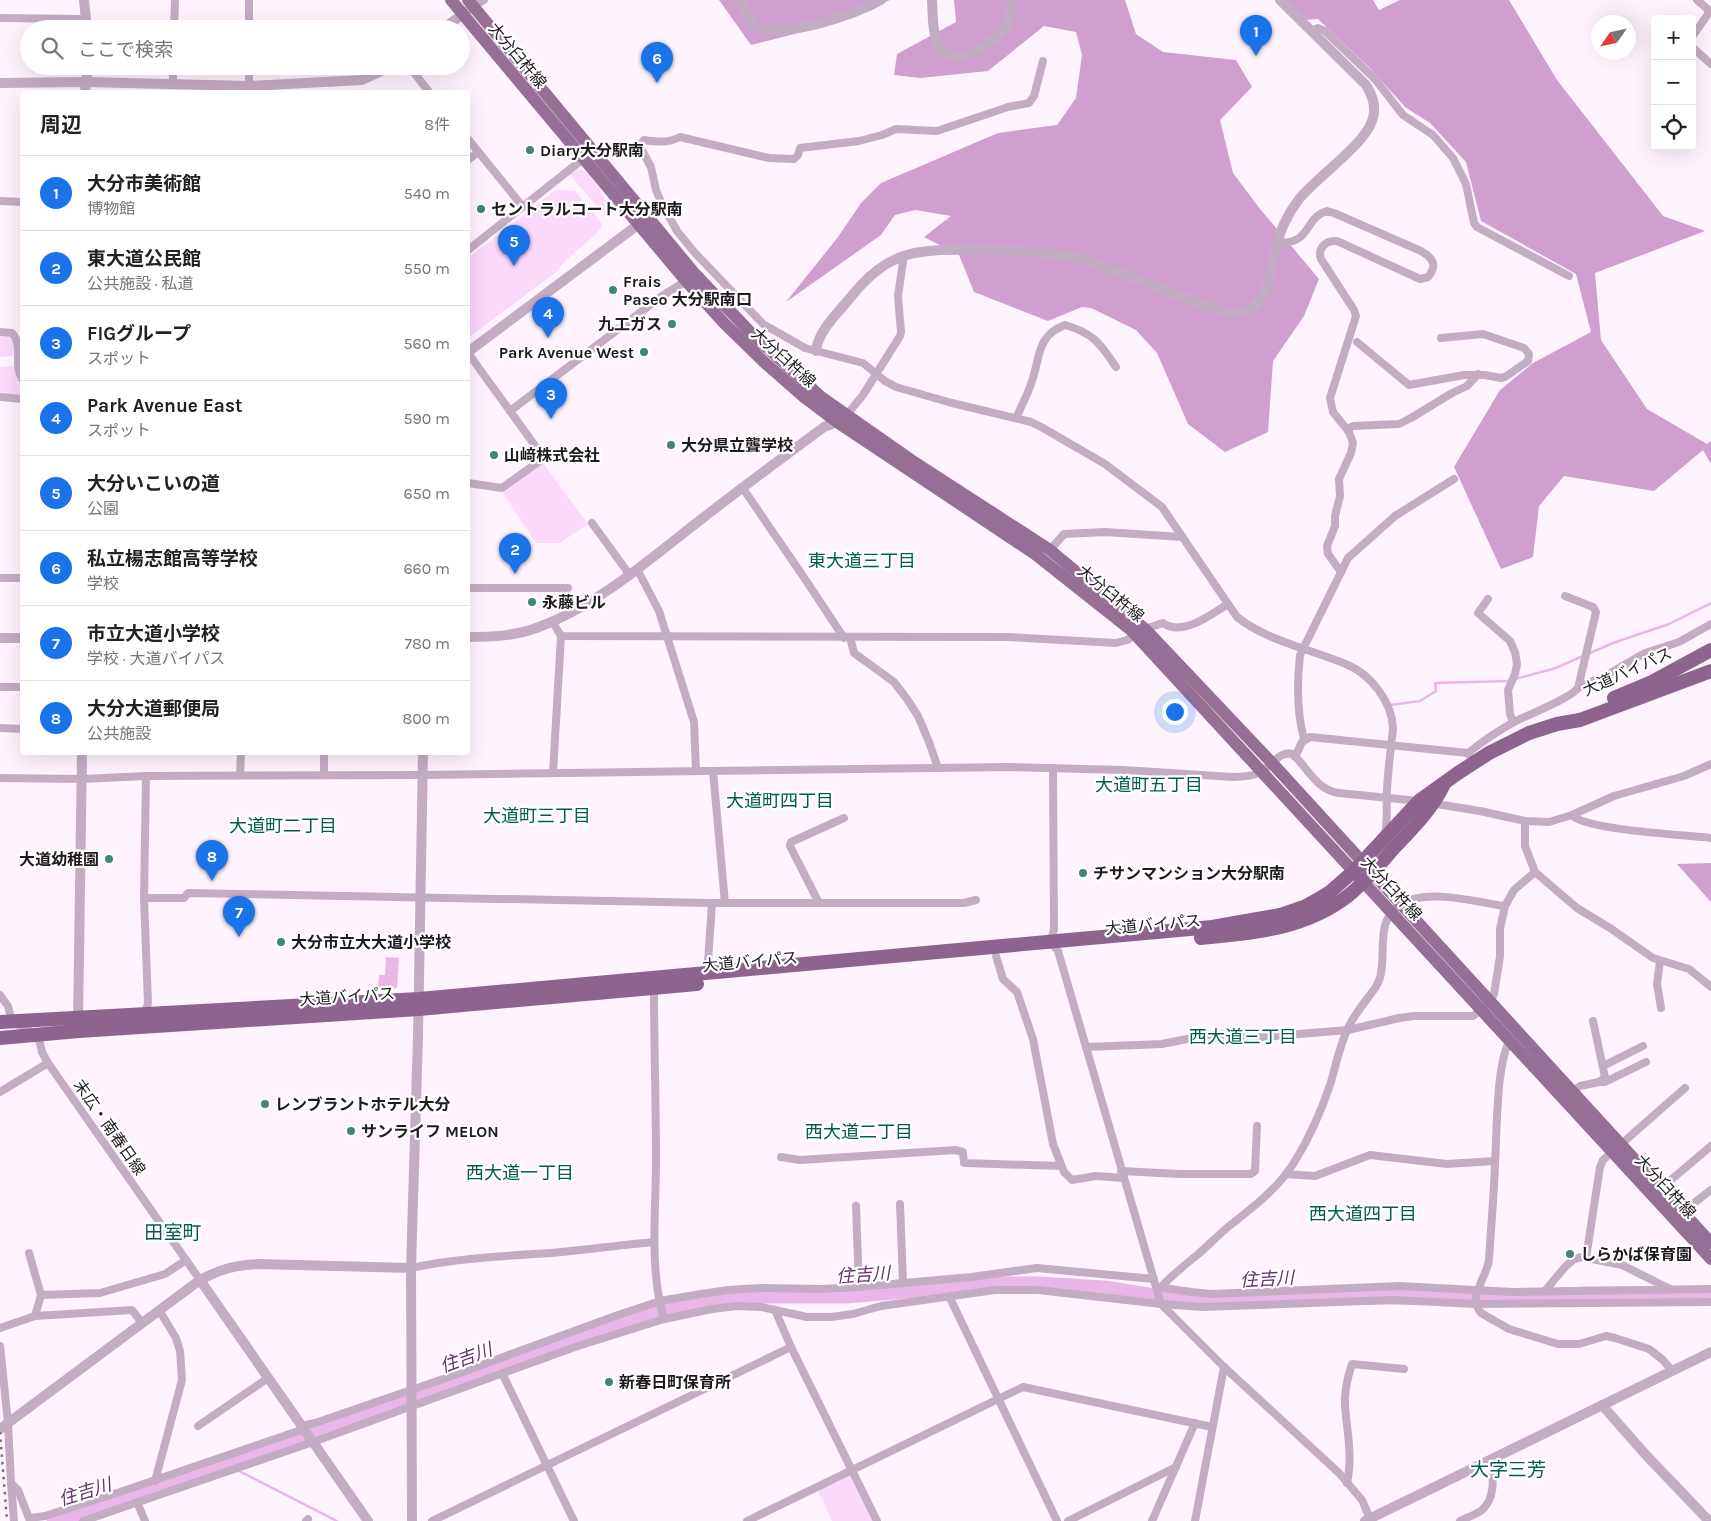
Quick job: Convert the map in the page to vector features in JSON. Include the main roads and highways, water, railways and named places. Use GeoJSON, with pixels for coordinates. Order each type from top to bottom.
{"type":"FeatureCollection","features":[{"type":"Feature","properties":{"kind":"highway","name":"大道バイパス"},"geometry":{"type":"LineString","coordinates":[[1557,724],[1576,711],[1652,682],[1711,650]]}},
{"type":"Feature","properties":{"kind":"highway","name":"大道バイパス"},"geometry":{"type":"LineString","coordinates":[[0,1038],[38,1035],[78,1024],[145,1014],[419,1004],[706,973],[1055,946],[1224,936],[1284,927],[1323,912],[1339,902],[1363,872],[1384,838],[1419,801],[1444,785],[1471,758],[1557,724],[1580,720],[1711,671]]}},
{"type":"Feature","properties":{"kind":"highway","name":"大道バイパス"},"geometry":{"type":"LineString","coordinates":[[1363,872],[1434,804],[1444,785]]}},
{"type":"Feature","properties":{"kind":"highway","name":"大道バイパス"},"geometry":{"type":"LineString","coordinates":[[6,1022],[78,1024],[654,988],[996,956],[1055,946]]}},
{"type":"Feature","properties":{"kind":"main road","name":"大分臼杵線"},"geometry":{"type":"LineString","coordinates":[[452,0],[472,5],[643,221],[686,282],[758,357],[804,397],[911,460],[1050,550],[1141,632],[1657,1192],[1711,1259]]}},
{"type":"Feature","properties":{"kind":"main road","name":"大分臼杵線"},"geometry":{"type":"LineString","coordinates":[[472,5],[583,159],[732,314],[842,419],[1035,554],[1141,632]]}},
{"type":"Feature","properties":{"kind":"main road","name":"大分臼杵線"},"geometry":{"type":"LineString","coordinates":[[1678,1216],[1711,1243]]}},
{"type":"Feature","properties":{"kind":"waterway"},"geometry":{"type":"LineString","coordinates":[[1588,654],[1613,643],[1669,624],[1711,603]]}},
{"type":"Feature","properties":{"kind":"waterway"},"geometry":{"type":"LineString","coordinates":[[1515,679],[1556,668],[1583,656]]}},
{"type":"Feature","properties":{"kind":"waterway"},"geometry":{"type":"LineString","coordinates":[[1390,705],[1420,701],[1436,691],[1435,683],[1510,681]]}},
{"type":"Feature","properties":{"kind":"waterway","name":"住吉川"},"geometry":{"type":"LineString","coordinates":[[54,1521],[90,1512],[213,1469],[609,1326],[667,1309],[703,1301],[752,1296],[847,1296],[988,1284],[1039,1284],[1104,1288],[1174,1299],[1213,1301],[1240,1297],[1307,1296],[1505,1298],[1587,1294],[1711,1294]]}},
{"type":"Feature","properties":{"kind":"waterway","name":"住吉川"},"geometry":{"type":"LineString","coordinates":[[225,1464],[229,1465]]}},
{"type":"Feature","properties":{"kind":"waterway"},"geometry":{"type":"LineString","coordinates":[[239,1471],[337,1521]]}},
{"type":"Feature","properties":{"kind":"railway"},"geometry":{"type":"LineString","coordinates":[[0,1432],[7,1521]]}},
{"type":"Feature","properties":{"kind":"place","name":"大分市美術館"},"geometry":{"type":"Point","coordinates":[1256,56]}},
{"type":"Feature","properties":{"kind":"place","name":"私立楊志館高等学校"},"geometry":{"type":"Point","coordinates":[657,83]}},
{"type":"Feature","properties":{"kind":"place","name":"Diary大分駅南"},"geometry":{"type":"Point","coordinates":[530,150]}},
{"type":"Feature","properties":{"kind":"place","name":"セントラルコート大分駅南"},"geometry":{"type":"Point","coordinates":[481,209]}},
{"type":"Feature","properties":{"kind":"place","name":"大分いこいの道"},"geometry":{"type":"Point","coordinates":[514,266]}},
{"type":"Feature","properties":{"kind":"place","name":"Frais Paseo 大分駅南口"},"geometry":{"type":"Point","coordinates":[613,290]}},
{"type":"Feature","properties":{"kind":"place","name":"九工ガス"},"geometry":{"type":"Point","coordinates":[672,324]}},
{"type":"Feature","properties":{"kind":"place","name":"Park Avenue East"},"geometry":{"type":"Point","coordinates":[548,338]}},
{"type":"Feature","properties":{"kind":"place","name":"Park Avenue West"},"geometry":{"type":"Point","coordinates":[644,352]}},
{"type":"Feature","properties":{"kind":"place","name":"FIGグループ"},"geometry":{"type":"Point","coordinates":[551,419]}},
{"type":"Feature","properties":{"kind":"place","name":"大分県立聾学校"},"geometry":{"type":"Point","coordinates":[671,445]}},
{"type":"Feature","properties":{"kind":"place","name":"山﨑株式会社"},"geometry":{"type":"Point","coordinates":[494,455]}},
{"type":"Feature","properties":{"kind":"place","name":"東大道公民館"},"geometry":{"type":"Point","coordinates":[515,574]}},
{"type":"Feature","properties":{"kind":"place","name":"永藤ビル"},"geometry":{"type":"Point","coordinates":[532,602]}},
{"type":"Feature","properties":{"kind":"place","name":"大道幼稚園"},"geometry":{"type":"Point","coordinates":[109,859]}},
{"type":"Feature","properties":{"kind":"place","name":"チサンマンション大分駅南"},"geometry":{"type":"Point","coordinates":[1083,873]}},
{"type":"Feature","properties":{"kind":"place","name":"大分大道郵便局"},"geometry":{"type":"Point","coordinates":[212,881]}},
{"type":"Feature","properties":{"kind":"place","name":"市立大道小学校"},"geometry":{"type":"Point","coordinates":[239,937]}},
{"type":"Feature","properties":{"kind":"place","name":"大分市立大大道小学校"},"geometry":{"type":"Point","coordinates":[281,942]}},
{"type":"Feature","properties":{"kind":"place","name":"レンブラントホテル大分"},"geometry":{"type":"Point","coordinates":[265,1104]}},
{"type":"Feature","properties":{"kind":"place","name":"サンライフ MELON"},"geometry":{"type":"Point","coordinates":[351,1131]}},
{"type":"Feature","properties":{"kind":"place","name":"しらかば保育園"},"geometry":{"type":"Point","coordinates":[1570,1254]}},
{"type":"Feature","properties":{"kind":"place","name":"新春日町保育所"},"geometry":{"type":"Point","coordinates":[609,1382]}},
{"type":"Feature","properties":{"kind":"district","name":"東大道三丁目"},"geometry":{"type":"Point","coordinates":[862,561]}},
{"type":"Feature","properties":{"kind":"district","name":"大道町五丁目"},"geometry":{"type":"Point","coordinates":[1149,785]}},
{"type":"Feature","properties":{"kind":"district","name":"大道町四丁目"},"geometry":{"type":"Point","coordinates":[780,801]}},
{"type":"Feature","properties":{"kind":"district","name":"大道町三丁目"},"geometry":{"type":"Point","coordinates":[537,816]}},
{"type":"Feature","properties":{"kind":"district","name":"大道町二丁目"},"geometry":{"type":"Point","coordinates":[283,826]}},
{"type":"Feature","properties":{"kind":"district","name":"西大道三丁目"},"geometry":{"type":"Point","coordinates":[1243,1037]}},
{"type":"Feature","properties":{"kind":"district","name":"西大道二丁目"},"geometry":{"type":"Point","coordinates":[859,1132]}},
{"type":"Feature","properties":{"kind":"district","name":"西大道一丁目"},"geometry":{"type":"Point","coordinates":[520,1173]}},
{"type":"Feature","properties":{"kind":"district","name":"西大道四丁目"},"geometry":{"type":"Point","coordinates":[1363,1214]}},
{"type":"Feature","properties":{"kind":"district","name":"田室町"},"geometry":{"type":"Point","coordinates":[173,1232]}},
{"type":"Feature","properties":{"kind":"district","name":"大字三芳"},"geometry":{"type":"Point","coordinates":[1508,1469]}}]}
